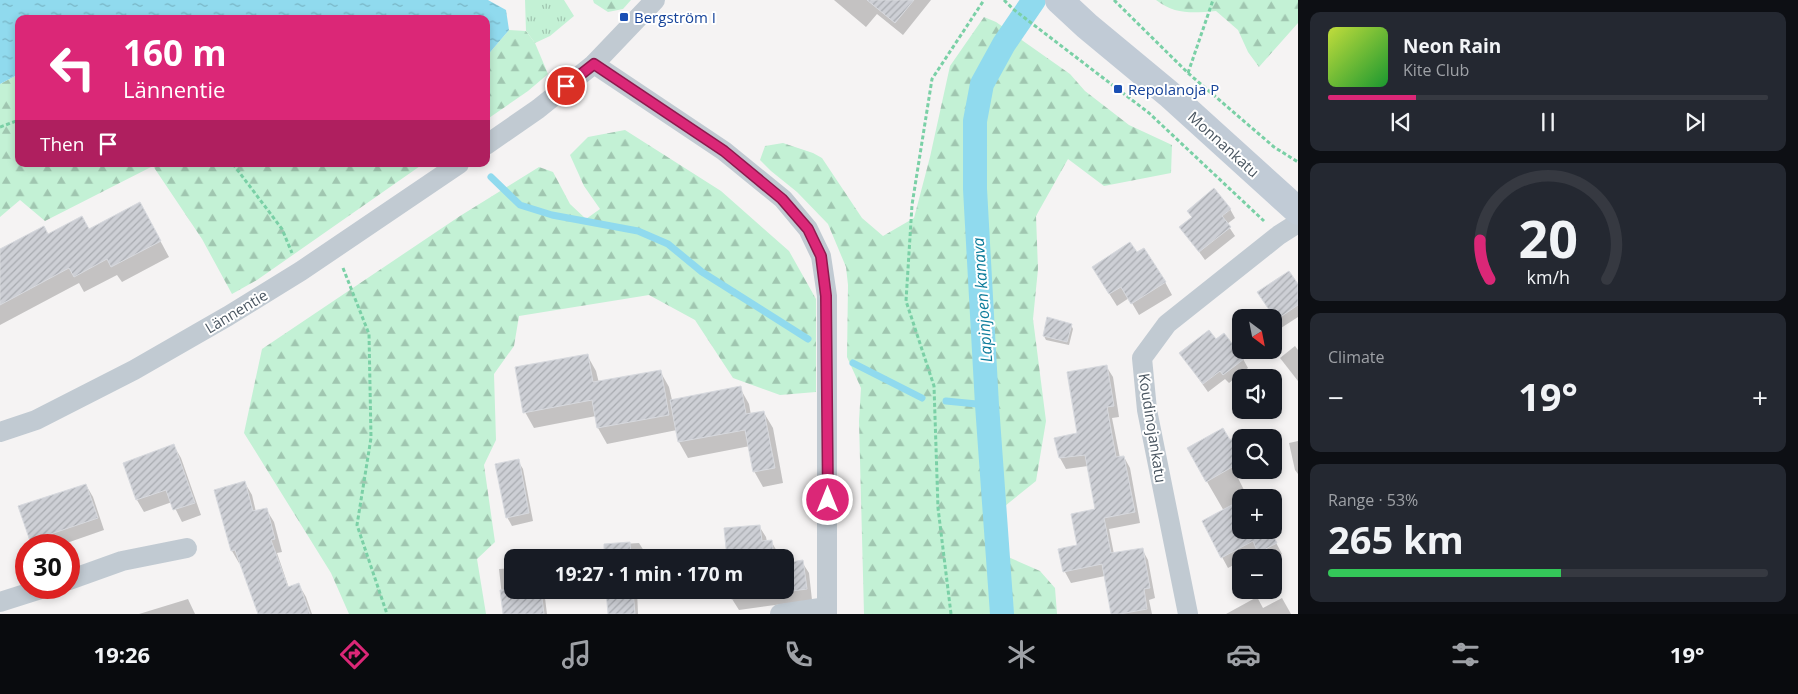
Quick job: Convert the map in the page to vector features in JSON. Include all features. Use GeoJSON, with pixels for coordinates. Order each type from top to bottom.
{"type":"FeatureCollection","features":[{"type":"Feature","properties":{"kind":"main road","name":"Monnankatu"},"geometry":{"type":"LineString","coordinates":[[1059,0],[1087,26],[1169,94],[1298,211]]}},
{"type":"Feature","properties":{"kind":"street"},"geometry":{"type":"LineString","coordinates":[[490,142],[538,109],[594,64],[655,0]]}},
{"type":"Feature","properties":{"kind":"street"},"geometry":{"type":"LineString","coordinates":[[594,64],[724,151],[782,199],[808,229],[821,256],[826,296],[827,611],[780,614]]}},
{"type":"Feature","properties":{"kind":"street","name":"Lännentie"},"geometry":{"type":"LineString","coordinates":[[0,432],[36,420],[134,370],[228,316],[301,271],[455,167]]}},
{"type":"Feature","properties":{"kind":"street","name":"Koudinojankatu"},"geometry":{"type":"LineString","coordinates":[[1188,614],[1147,410],[1142,358],[1167,324],[1279,235],[1298,223]]}},
{"type":"Feature","properties":{"kind":"street"},"geometry":{"type":"LineString","coordinates":[[80,576],[122,561],[188,548]]}},
{"type":"Feature","properties":{"kind":"street"},"geometry":{"type":"LineString","coordinates":[[0,602],[15,597]]}},
{"type":"Feature","properties":{"kind":"path"},"geometry":{"type":"LineString","coordinates":[[951,614],[938,508],[934,386],[906,301],[912,205],[932,79],[984,0]]}},
{"type":"Feature","properties":{"kind":"path"},"geometry":{"type":"LineString","coordinates":[[1004,0],[1013,9],[1149,113],[1279,235]]}},
{"type":"Feature","properties":{"kind":"path"},"geometry":{"type":"LineString","coordinates":[[1114,0],[1188,73],[1274,147],[1298,162]]}},
{"type":"Feature","properties":{"kind":"path"},"geometry":{"type":"LineString","coordinates":[[1188,73],[1213,0]]}},
{"type":"Feature","properties":{"kind":"path"},"geometry":{"type":"LineString","coordinates":[[0,127],[15,121]]}},
{"type":"Feature","properties":{"kind":"path"},"geometry":{"type":"LineString","coordinates":[[235,167],[282,229],[301,271]]}},
{"type":"Feature","properties":{"kind":"path"},"geometry":{"type":"LineString","coordinates":[[335,247],[369,334],[371,438],[357,525],[387,614]]}},
{"type":"Feature","properties":{"kind":"green space"},"geometry":{"type":"Polygon","coordinates":[[[525,0],[564,0],[574,16],[550,36],[535,43],[526,31],[525,0]]]}},
{"type":"Feature","properties":{"kind":"green space"},"geometry":{"type":"Polygon","coordinates":[[[593,0],[631,0],[623,9],[608,12],[594,3],[593,0]]]}},
{"type":"Feature","properties":{"kind":"green space"},"geometry":{"type":"Polygon","coordinates":[[[1156,0],[1298,0],[1298,23],[1259,67],[1248,52],[1238,30],[1216,11],[1178,11],[1156,0]]]}},
{"type":"Feature","properties":{"kind":"green space"},"geometry":{"type":"Polygon","coordinates":[[[984,17],[996,22],[1070,74],[1085,91],[1129,125],[1172,145],[1171,173],[1104,186],[1068,159],[1036,216],[1038,269],[1033,319],[1046,421],[1036,481],[1000,510],[999,553],[1040,571],[1055,588],[1057,614],[864,614],[859,421],[861,388],[847,357],[848,285],[846,267],[828,224],[797,192],[760,160],[765,146],[783,143],[822,158],[862,218],[883,236],[914,218],[930,157],[950,66],[984,17]]]}},
{"type":"Feature","properties":{"kind":"green space"},"geometry":{"type":"Polygon","coordinates":[[[509,30],[526,31],[535,43],[548,74],[528,91],[490,117],[490,52],[509,30]]]}},
{"type":"Feature","properties":{"kind":"green space"},"geometry":{"type":"Polygon","coordinates":[[[15,76],[15,167],[151,167],[45,221],[20,200],[0,217],[0,84],[15,76]]]}},
{"type":"Feature","properties":{"kind":"green space"},"geometry":{"type":"Polygon","coordinates":[[[625,130],[721,191],[789,251],[816,299],[816,392],[780,395],[733,378],[695,320],[649,295],[519,316],[514,346],[494,374],[496,440],[484,465],[495,542],[477,559],[486,614],[349,614],[331,573],[244,433],[262,349],[460,216],[539,167],[553,172],[570,204],[586,219],[600,209],[584,186],[570,155],[588,137],[625,130]]]}},
{"type":"Feature","properties":{"kind":"green space"},"geometry":{"type":"Polygon","coordinates":[[[154,167],[419,167],[257,280],[232,294],[202,239],[154,167]]]}},
{"type":"Feature","properties":{"kind":"water"},"geometry":{"type":"Polygon","coordinates":[[[0,0],[488,0],[506,10],[509,30],[490,52],[490,15],[15,15],[15,76],[0,84],[0,0]]]}},
{"type":"Feature","properties":{"kind":"building"},"geometry":{"type":"Polygon","coordinates":[[[867,0],[914,0],[895,23],[867,0]]]}},
{"type":"Feature","properties":{"kind":"building"},"geometry":{"type":"Polygon","coordinates":[[[1214,188],[1231,209],[1222,216],[1231,227],[1199,252],[1179,227],[1192,217],[1187,211],[1214,188]]]}},
{"type":"Feature","properties":{"kind":"building"},"geometry":{"type":"Polygon","coordinates":[[[140,202],[161,241],[111,267],[107,259],[74,277],[69,268],[0,305],[0,249],[44,226],[48,234],[82,216],[89,229],[140,202]]]}},
{"type":"Feature","properties":{"kind":"building"},"geometry":{"type":"Polygon","coordinates":[[[1130,242],[1137,252],[1144,248],[1166,282],[1131,304],[1121,287],[1109,294],[1092,267],[1130,242]]]}},
{"type":"Feature","properties":{"kind":"building"},"geometry":{"type":"Polygon","coordinates":[[[1289,271],[1298,284],[1298,305],[1282,316],[1282,309],[1269,309],[1257,292],[1289,271]]]}},
{"type":"Feature","properties":{"kind":"building"},"geometry":{"type":"Polygon","coordinates":[[[1047,317],[1072,324],[1067,342],[1043,336],[1047,317]]]}},
{"type":"Feature","properties":{"kind":"building"},"geometry":{"type":"Polygon","coordinates":[[[1209,330],[1216,339],[1224,333],[1232,343],[1232,359],[1244,359],[1223,375],[1220,371],[1203,384],[1179,353],[1209,330]]]}},
{"type":"Feature","properties":{"kind":"building"},"geometry":{"type":"Polygon","coordinates":[[[588,354],[593,382],[661,370],[669,415],[597,428],[592,400],[523,413],[515,367],[588,354]]]}},
{"type":"Feature","properties":{"kind":"building"},"geometry":{"type":"Polygon","coordinates":[[[1107,365],[1114,406],[1107,407],[1116,457],[1124,456],[1135,512],[1104,518],[1111,553],[1143,548],[1150,588],[1144,589],[1147,609],[1120,614],[1111,614],[1102,564],[1063,572],[1058,549],[1077,545],[1071,514],[1095,509],[1085,455],[1059,458],[1054,438],[1077,433],[1067,372],[1107,365]]]}},
{"type":"Feature","properties":{"kind":"building"},"geometry":{"type":"Polygon","coordinates":[[[741,386],[746,414],[764,411],[775,468],[753,472],[745,430],[678,442],[670,400],[741,386]]]}},
{"type":"Feature","properties":{"kind":"building"},"geometry":{"type":"Polygon","coordinates":[[[1223,428],[1230,440],[1232,439],[1232,467],[1206,482],[1187,448],[1223,428]]]}},
{"type":"Feature","properties":{"kind":"building"},"geometry":{"type":"Polygon","coordinates":[[[174,444],[195,503],[173,510],[166,490],[136,500],[123,463],[174,444]]]}},
{"type":"Feature","properties":{"kind":"building"},"geometry":{"type":"Polygon","coordinates":[[[519,459],[529,513],[506,518],[495,464],[519,459]]]}},
{"type":"Feature","properties":{"kind":"building"},"geometry":{"type":"Polygon","coordinates":[[[245,481],[253,511],[267,508],[275,539],[271,540],[288,587],[299,583],[310,614],[258,614],[235,550],[231,551],[214,490],[245,481]]]}},
{"type":"Feature","properties":{"kind":"building"},"geometry":{"type":"Polygon","coordinates":[[[86,484],[98,518],[51,534],[28,534],[18,506],[86,484]]]}},
{"type":"Feature","properties":{"kind":"building"},"geometry":{"type":"Polygon","coordinates":[[[1232,505],[1232,539],[1275,539],[1277,543],[1266,549],[1256,549],[1253,541],[1238,549],[1232,549],[1232,552],[1221,558],[1202,521],[1232,505]]]}},
{"type":"Feature","properties":{"kind":"building"},"geometry":{"type":"Polygon","coordinates":[[[760,525],[762,541],[772,540],[773,549],[726,549],[724,528],[760,525]]]}},
{"type":"Feature","properties":{"kind":"building"},"geometry":{"type":"Polygon","coordinates":[[[630,542],[630,549],[604,549],[604,544],[630,542]]]}},
{"type":"Feature","properties":{"kind":"building"},"geometry":{"type":"Polygon","coordinates":[[[803,560],[807,589],[794,591],[794,562],[803,560]]]}},
{"type":"Feature","properties":{"kind":"building"},"geometry":{"type":"Polygon","coordinates":[[[500,590],[504,590],[504,599],[542,599],[544,614],[503,614],[500,590]]]}},
{"type":"Feature","properties":{"kind":"building"},"geometry":{"type":"Polygon","coordinates":[[[607,599],[634,599],[635,614],[608,614],[607,599]]]}},
{"type":"Feature","properties":{"kind":"waterway","name":"Lapinjoen kanava"},"geometry":{"type":"LineString","coordinates":[[1002,614],[987,405],[975,189],[975,121],[982,84],[1004,44],[1034,0]]}},
{"type":"Feature","properties":{"kind":"waterway"},"geometry":{"type":"LineString","coordinates":[[491,177],[520,205],[552,215],[638,231],[668,244],[702,272],[808,339]]}},
{"type":"Feature","properties":{"kind":"waterway"},"geometry":{"type":"LineString","coordinates":[[853,363],[922,398]]}},
{"type":"Feature","properties":{"kind":"waterway"},"geometry":{"type":"LineString","coordinates":[[946,401],[987,405]]}},
{"type":"Feature","properties":{"kind":"place","name":"Bergström I"},"geometry":{"type":"Point","coordinates":[624,17]}},
{"type":"Feature","properties":{"kind":"place","name":"Repolanoja P"},"geometry":{"type":"Point","coordinates":[1118,89]}},
{"type":"Feature","properties":{"kind":"route"},"geometry":{"type":"LineString","coordinates":[[566,86],[594,64],[724,151],[782,199],[808,229],[821,256],[826,296],[828,500]]}}]}
